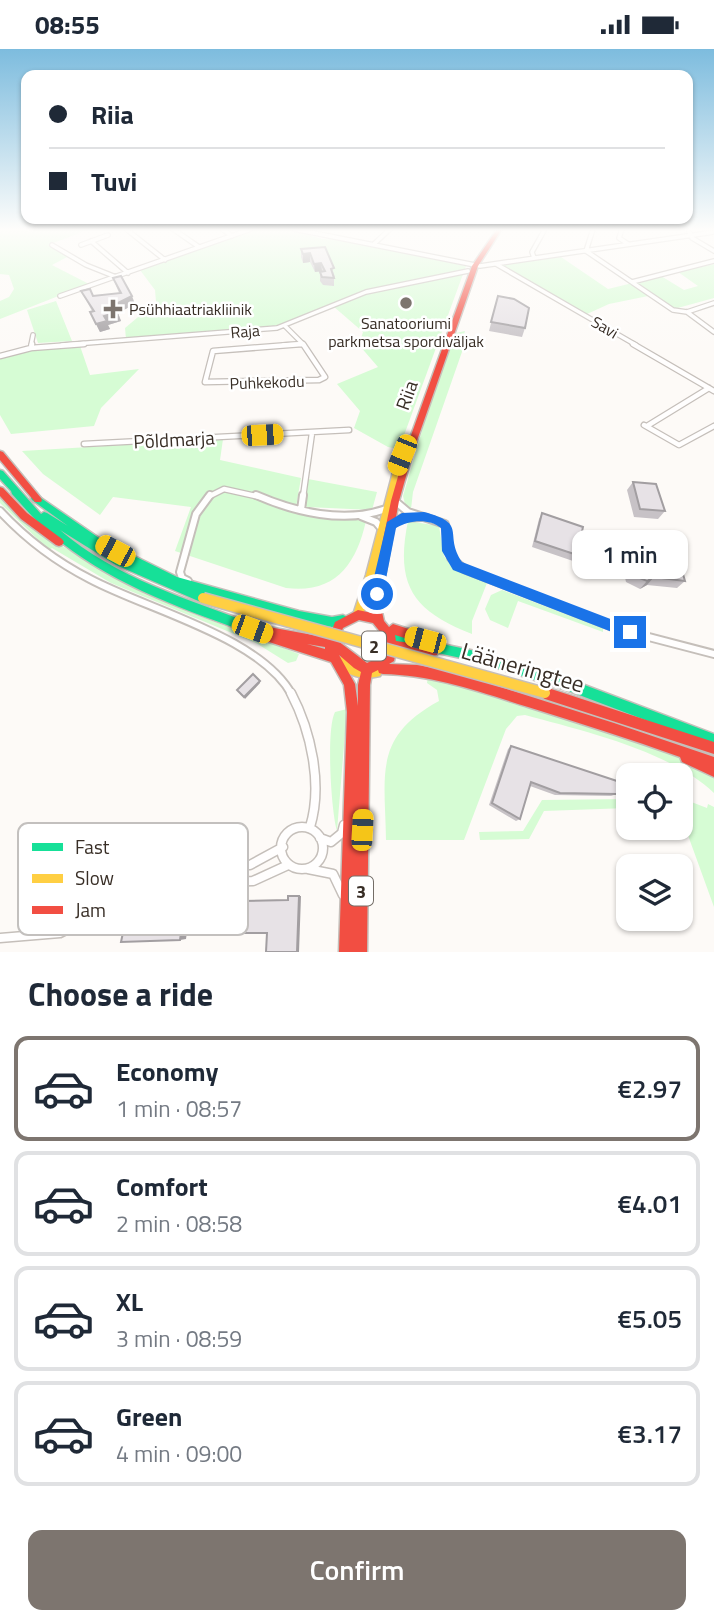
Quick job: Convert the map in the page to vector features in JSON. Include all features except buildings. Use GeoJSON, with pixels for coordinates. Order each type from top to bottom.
{"type":"FeatureCollection","features":[{"type":"Feature","properties":{"kind":"highway","name":"Riia"},"geometry":{"type":"LineString","coordinates":[[387,527],[386,509],[397,470],[469,271]]}},
{"type":"Feature","properties":{"kind":"highway","name":"Riia"},"geometry":{"type":"LineString","coordinates":[[360,617],[375,583],[387,527],[413,440],[470,271]]}},
{"type":"Feature","properties":{"kind":"highway","name":"Lääneringtee"},"geometry":{"type":"LineString","coordinates":[[0,454],[35,498],[78,537]]}},
{"type":"Feature","properties":{"kind":"highway","name":"Lääneringtee"},"geometry":{"type":"LineString","coordinates":[[0,473],[15,492],[51,522],[144,575],[545,694],[714,748]]}},
{"type":"Feature","properties":{"kind":"highway"},"geometry":{"type":"LineString","coordinates":[[0,490],[31,522],[139,584],[292,643],[333,649],[349,661],[373,671]]}},
{"type":"Feature","properties":{"kind":"highway"},"geometry":{"type":"LineString","coordinates":[[15,492],[35,516],[80,552]]}},
{"type":"Feature","properties":{"kind":"highway"},"geometry":{"type":"LineString","coordinates":[[35,498],[79,531],[120,554],[207,594],[332,622],[360,617],[380,621],[394,640],[394,660],[373,671]]}},
{"type":"Feature","properties":{"kind":"highway","name":"Riia"},"geometry":{"type":"LineString","coordinates":[[375,583],[375,607],[380,621]]}},
{"type":"Feature","properties":{"kind":"highway","name":"Riia"},"geometry":{"type":"LineString","coordinates":[[375,583],[381,612],[394,640]]}},
{"type":"Feature","properties":{"kind":"highway"},"geometry":{"type":"LineString","coordinates":[[333,649],[344,628],[360,617]]}},
{"type":"Feature","properties":{"kind":"highway"},"geometry":{"type":"LineString","coordinates":[[360,617],[394,640],[482,659],[714,735]]}},
{"type":"Feature","properties":{"kind":"highway"},"geometry":{"type":"LineString","coordinates":[[333,649],[343,620]]}},
{"type":"Feature","properties":{"kind":"highway"},"geometry":{"type":"LineString","coordinates":[[394,640],[482,659]]}},
{"type":"Feature","properties":{"kind":"highway"},"geometry":{"type":"LineString","coordinates":[[373,671],[386,660],[394,640]]}},
{"type":"Feature","properties":{"kind":"highway"},"geometry":{"type":"LineString","coordinates":[[333,649],[348,668],[373,671],[397,667],[435,674],[620,730],[714,763]]}},
{"type":"Feature","properties":{"kind":"highway","name":"3"},"geometry":{"type":"LineString","coordinates":[[333,649],[346,677],[353,712]]}},
{"type":"Feature","properties":{"kind":"highway","name":"3"},"geometry":{"type":"LineString","coordinates":[[346,952],[355,689],[348,668]]}},
{"type":"Feature","properties":{"kind":"highway","name":"3"},"geometry":{"type":"LineString","coordinates":[[360,952],[366,708],[373,671]]}},
{"type":"Feature","properties":{"kind":"highway"},"geometry":{"type":"LineString","coordinates":[[676,723],[714,740]]}},
{"type":"Feature","properties":{"kind":"highway","name":"Lääneringtee"},"geometry":{"type":"LineString","coordinates":[[642,724],[714,755]]}},
{"type":"Feature","properties":{"kind":"highway"},"geometry":{"type":"LineString","coordinates":[[620,730],[714,771]]}},
{"type":"Feature","properties":{"kind":"street"},"geometry":{"type":"LineString","coordinates":[[101,271],[116,277]]}},
{"type":"Feature","properties":{"kind":"street"},"geometry":{"type":"LineString","coordinates":[[60,296],[133,271]]}},
{"type":"Feature","properties":{"kind":"street","name":"Raja"},"geometry":{"type":"LineString","coordinates":[[0,355],[31,348],[285,326],[366,292],[454,271]]}},
{"type":"Feature","properties":{"kind":"street","name":"Savi"},"geometry":{"type":"LineString","coordinates":[[507,271],[711,389]]}},
{"type":"Feature","properties":{"kind":"street"},"geometry":{"type":"LineString","coordinates":[[616,271],[673,310],[687,312],[714,303]]}},
{"type":"Feature","properties":{"kind":"street"},"geometry":{"type":"LineString","coordinates":[[632,282],[674,271]]}},
{"type":"Feature","properties":{"kind":"street"},"geometry":{"type":"LineString","coordinates":[[687,312],[714,332]]}},
{"type":"Feature","properties":{"kind":"street","name":"Puhkekodu"},"geometry":{"type":"LineString","coordinates":[[285,326],[302,344],[326,377],[319,380],[205,382],[213,351],[302,344]]}},
{"type":"Feature","properties":{"kind":"street"},"geometry":{"type":"LineString","coordinates":[[31,348],[33,335]]}},
{"type":"Feature","properties":{"kind":"street"},"geometry":{"type":"LineString","coordinates":[[711,389],[645,426],[674,446],[685,446],[713,428]]}},
{"type":"Feature","properties":{"kind":"street","name":"Põldmarja"},"geometry":{"type":"LineString","coordinates":[[84,444],[349,430]]}},
{"type":"Feature","properties":{"kind":"street"},"geometry":{"type":"LineString","coordinates":[[301,510],[312,433]]}},
{"type":"Feature","properties":{"kind":"street"},"geometry":{"type":"LineString","coordinates":[[207,594],[180,575],[203,502],[215,492],[236,488],[301,510],[355,515],[387,527],[402,518],[424,516]]}},
{"type":"Feature","properties":{"kind":"street"},"geometry":{"type":"LineString","coordinates":[[395,501],[403,509],[445,524],[451,558],[464,569],[618,629],[689,645],[714,655]]}},
{"type":"Feature","properties":{"kind":"street"},"geometry":{"type":"LineString","coordinates":[[355,515],[386,509]]}},
{"type":"Feature","properties":{"kind":"street"},"geometry":{"type":"LineString","coordinates":[[0,511],[32,543],[101,586],[240,647],[273,668],[303,715],[315,762],[315,809],[310,827]]}},
{"type":"Feature","properties":{"kind":"street"},"geometry":{"type":"LineString","coordinates":[[310,827],[320,838],[331,842],[342,833],[350,795]]}},
{"type":"Feature","properties":{"kind":"street"},"geometry":{"type":"LineString","coordinates":[[248,865],[262,861],[283,847],[293,829],[310,827]]}},
{"type":"Feature","properties":{"kind":"street"},"geometry":{"type":"LineString","coordinates":[[308,869],[321,852],[320,838]]}},
{"type":"Feature","properties":{"kind":"street"},"geometry":{"type":"LineString","coordinates":[[283,847],[288,865],[297,871],[327,870],[335,876],[347,915]]}},
{"type":"Feature","properties":{"kind":"street"},"geometry":{"type":"LineString","coordinates":[[248,881],[288,865]]}},
{"type":"Feature","properties":{"kind":"street"},"geometry":{"type":"LineString","coordinates":[[0,938],[54,935]]}},
{"type":"Feature","properties":{"kind":"green space"},"geometry":{"type":"Polygon","coordinates":[[[0,271],[64,271],[89,284],[0,319],[0,301],[9,297],[14,289],[9,275],[0,274],[0,271]]]}},
{"type":"Feature","properties":{"kind":"green space"},"geometry":{"type":"Polygon","coordinates":[[[141,271],[464,271],[399,449],[388,447],[354,428],[360,411],[337,384],[378,367],[359,345],[363,332],[333,306],[282,326],[126,339],[125,328],[156,302],[155,290],[141,271]]]}},
{"type":"Feature","properties":{"kind":"green space"},"geometry":{"type":"Polygon","coordinates":[[[512,271],[582,271],[608,289],[661,276],[684,290],[698,286],[678,272],[714,271],[714,298],[674,309],[653,295],[609,304],[587,314],[512,271]]]}},
{"type":"Feature","properties":{"kind":"green space"},"geometry":{"type":"Polygon","coordinates":[[[56,301],[72,341],[38,343],[27,310],[56,301]]]}},
{"type":"Feature","properties":{"kind":"green space"},"geometry":{"type":"Polygon","coordinates":[[[465,331],[460,348],[463,349],[413,492],[411,509],[406,508],[403,496],[430,403],[456,333],[465,331]]]}},
{"type":"Feature","properties":{"kind":"green space"},"geometry":{"type":"Polygon","coordinates":[[[80,346],[90,375],[139,369],[101,408],[94,426],[11,434],[0,415],[0,358],[22,352],[80,346]]]}},
{"type":"Feature","properties":{"kind":"green space"},"geometry":{"type":"Polygon","coordinates":[[[223,439],[220,460],[301,478],[295,513],[366,521],[356,551],[341,573],[318,586],[286,588],[175,551],[191,507],[113,497],[100,515],[43,474],[22,451],[223,439]]]}},
{"type":"Feature","properties":{"kind":"green space"},"geometry":{"type":"Polygon","coordinates":[[[308,479],[377,492],[372,510],[307,507],[304,504],[308,479]]]}},
{"type":"Feature","properties":{"kind":"green space"},"geometry":{"type":"Polygon","coordinates":[[[0,495],[46,537],[124,581],[194,614],[299,654],[296,661],[288,663],[256,643],[111,583],[52,548],[49,550],[0,503],[0,495]]]}},
{"type":"Feature","properties":{"kind":"green space"},"geometry":{"type":"Polygon","coordinates":[[[408,521],[439,526],[444,556],[450,564],[487,583],[472,621],[472,634],[435,615],[422,605],[413,593],[404,562],[408,521]]]}},
{"type":"Feature","properties":{"kind":"green space"},"geometry":{"type":"Polygon","coordinates":[[[502,590],[603,628],[603,632],[518,601],[508,628],[490,620],[485,609],[491,595],[502,590]]]}},
{"type":"Feature","properties":{"kind":"green space"},"geometry":{"type":"Polygon","coordinates":[[[428,676],[501,696],[573,718],[691,763],[670,763],[625,744],[525,715],[517,716],[506,729],[464,840],[386,840],[387,759],[393,743],[403,729],[439,701],[437,690],[427,683],[428,676]]]}},
{"type":"Feature","properties":{"kind":"green space"},"geometry":{"type":"Polygon","coordinates":[[[347,709],[337,831],[331,789],[332,721],[335,712],[347,709]]]}},
{"type":"Feature","properties":{"kind":"green space"},"geometry":{"type":"Polygon","coordinates":[[[693,764],[714,773],[714,793],[693,776],[693,764]]]}},
{"type":"Feature","properties":{"kind":"green space"},"geometry":{"type":"Polygon","coordinates":[[[616,799],[616,808],[544,811],[529,839],[480,840],[479,832],[523,831],[542,800],[616,799]]]}},
{"type":"Feature","properties":{"kind":"green space"},"geometry":{"type":"Polygon","coordinates":[[[693,803],[707,808],[708,804],[714,807],[714,907],[690,840],[693,840],[693,803]]]}},
{"type":"Feature","properties":{"kind":"traffic: fast"},"geometry":{"type":"LineString","coordinates":[[0,473],[20,495]]}},
{"type":"Feature","properties":{"kind":"traffic: fast"},"geometry":{"type":"LineString","coordinates":[[15,492],[39,518],[94,560],[156,592],[255,630]]}},
{"type":"Feature","properties":{"kind":"traffic: fast"},"geometry":{"type":"LineString","coordinates":[[35,498],[99,543],[175,581],[299,616],[332,622],[343,620]]}},
{"type":"Feature","properties":{"kind":"traffic: fast"},"geometry":{"type":"LineString","coordinates":[[44,516],[119,562],[203,598]]}},
{"type":"Feature","properties":{"kind":"traffic: fast"},"geometry":{"type":"LineString","coordinates":[[391,638],[475,656],[566,684],[714,740]]}},
{"type":"Feature","properties":{"kind":"traffic: slow"},"geometry":{"type":"LineString","coordinates":[[358,615],[404,452]]}},
{"type":"Feature","properties":{"kind":"traffic: slow"},"geometry":{"type":"LineString","coordinates":[[203,598],[545,693]]}},
{"type":"Feature","properties":{"kind":"traffic: slow"},"geometry":{"type":"LineString","coordinates":[[342,662],[356,672],[376,672]]}},
{"type":"Feature","properties":{"kind":"traffic: jam"},"geometry":{"type":"LineString","coordinates":[[379,620],[375,603],[395,501],[409,452],[473,271]]}},
{"type":"Feature","properties":{"kind":"traffic: jam"},"geometry":{"type":"LineString","coordinates":[[0,454],[38,500]]}},
{"type":"Feature","properties":{"kind":"traffic: jam"},"geometry":{"type":"LineString","coordinates":[[0,490],[24,516],[59,542]]}},
{"type":"Feature","properties":{"kind":"traffic: jam"},"geometry":{"type":"LineString","coordinates":[[252,629],[331,643],[336,646],[341,649],[358,664],[368,669],[390,657],[391,638],[376,619],[358,615],[339,625],[330,649],[349,684],[353,712],[346,952]]}},
{"type":"Feature","properties":{"kind":"traffic: jam"},"geometry":{"type":"LineString","coordinates":[[393,629],[424,639]]}},
{"type":"Feature","properties":{"kind":"traffic: jam"},"geometry":{"type":"LineString","coordinates":[[266,636],[332,657]]}},
{"type":"Feature","properties":{"kind":"traffic: jam"},"geometry":{"type":"LineString","coordinates":[[391,645],[433,651]]}},
{"type":"Feature","properties":{"kind":"traffic: jam"},"geometry":{"type":"LineString","coordinates":[[383,669],[434,673],[466,681],[714,763]]}},
{"type":"Feature","properties":{"kind":"traffic: jam"},"geometry":{"type":"LineString","coordinates":[[360,952],[364,685],[367,671]]}},
{"type":"Feature","properties":{"kind":"traffic: jam"},"geometry":{"type":"LineString","coordinates":[[545,693],[714,748]]}},
{"type":"Feature","properties":{"kind":"traffic: jam"},"geometry":{"type":"LineString","coordinates":[[686,758],[714,771]]}},
{"type":"Feature","properties":{"kind":"place","name":"Sanatooriumi parkmetsa spordiväljak"},"geometry":{"type":"Point","coordinates":[406,303]}},
{"type":"Feature","properties":{"kind":"place","name":"Psühhiaatriakliinik"},"geometry":{"type":"Point","coordinates":[113,309]}},
{"type":"Feature","properties":{"kind":"route"},"geometry":{"type":"LineString","coordinates":[[377,594],[391,525],[402,518],[424,516],[442,521],[447,527],[448,551],[458,566],[630,632]]}}]}
